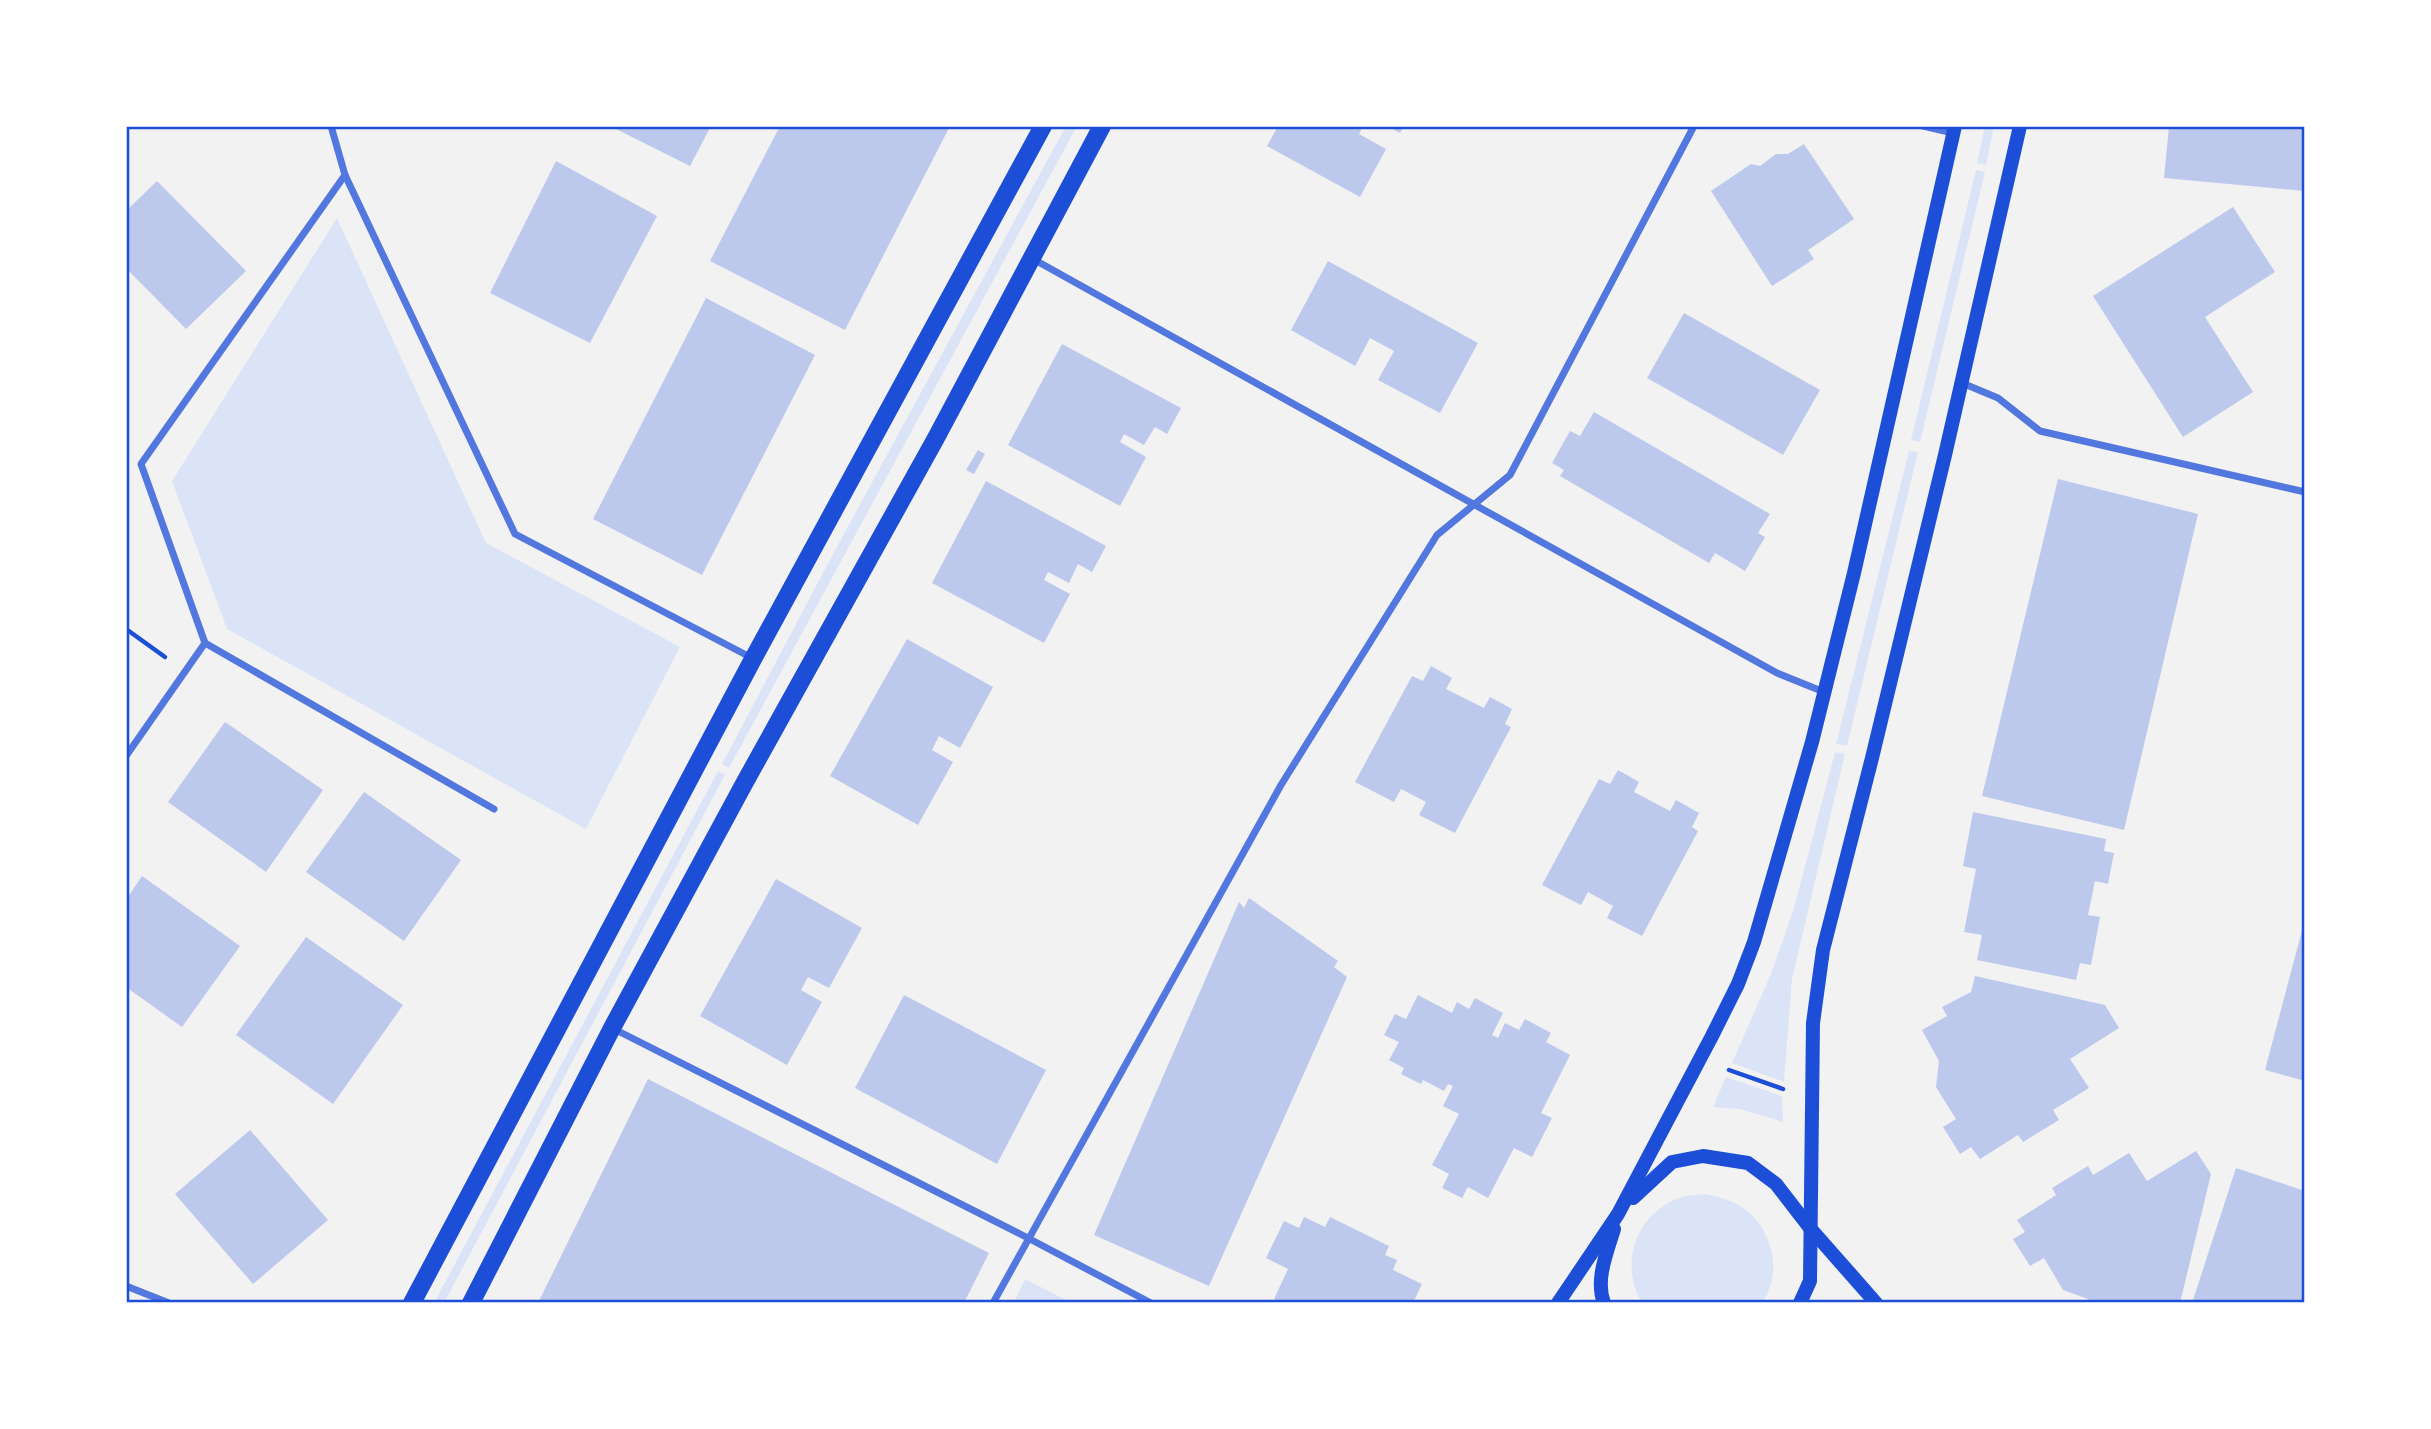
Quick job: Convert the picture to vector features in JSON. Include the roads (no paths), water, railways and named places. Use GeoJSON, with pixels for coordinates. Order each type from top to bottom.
{"type":"FeatureCollection","features":[{"type":"Feature","properties":{"kind":"main road"},"geometry":{"type":"LineString","coordinates":[[412,1303],[753,659],[1043,126]]}},
{"type":"Feature","properties":{"kind":"main road"},"geometry":{"type":"LineString","coordinates":[[471,1303],[612,1028],[936,438],[1102,126]]}},
{"type":"Feature","properties":{"kind":"main road"},"geometry":{"type":"LineString","coordinates":[[1800,1303],[1810,1281],[1813,1023],[1823,950],[1962,383],[2020,126]]}},
{"type":"Feature","properties":{"kind":"main road"},"geometry":{"type":"LineString","coordinates":[[1558,1303],[1618,1214],[1712,1036],[1742,973],[1770,889],[1812,742],[1854,573],[1954,130]]}},
{"type":"Feature","properties":{"kind":"main road"},"geometry":{"type":"LineString","coordinates":[[1604,1303],[1601,1294],[1603,1264],[1618,1214],[1644,1186],[1672,1162],[1703,1156],[1748,1163],[1776,1184],[1810,1228],[1876,1303]]}},
{"type":"Feature","properties":{"kind":"street"},"geometry":{"type":"LineString","coordinates":[[331,126],[345,175],[516,534],[753,659]]}},
{"type":"Feature","properties":{"kind":"street"},"geometry":{"type":"LineString","coordinates":[[993,1303],[1281,785],[1437,535],[1510,475],[1695,126]]}},
{"type":"Feature","properties":{"kind":"street"},"geometry":{"type":"LineString","coordinates":[[1923,126],[1954,130]]}},
{"type":"Feature","properties":{"kind":"street"},"geometry":{"type":"LineString","coordinates":[[345,175],[141,464],[205,643],[494,809]]}},
{"type":"Feature","properties":{"kind":"street"},"geometry":{"type":"LineString","coordinates":[[1030,258],[1777,673],[1824,692]]}},
{"type":"Feature","properties":{"kind":"street"},"geometry":{"type":"LineString","coordinates":[[1962,383],[1998,398],[2040,430],[2305,492]]}},
{"type":"Feature","properties":{"kind":"street"},"geometry":{"type":"LineString","coordinates":[[126,756],[205,643]]}},
{"type":"Feature","properties":{"kind":"street"},"geometry":{"type":"LineString","coordinates":[[612,1028],[1151,1303]]}},
{"type":"Feature","properties":{"kind":"street"},"geometry":{"type":"LineString","coordinates":[[126,1286],[169,1303]]}}]}
